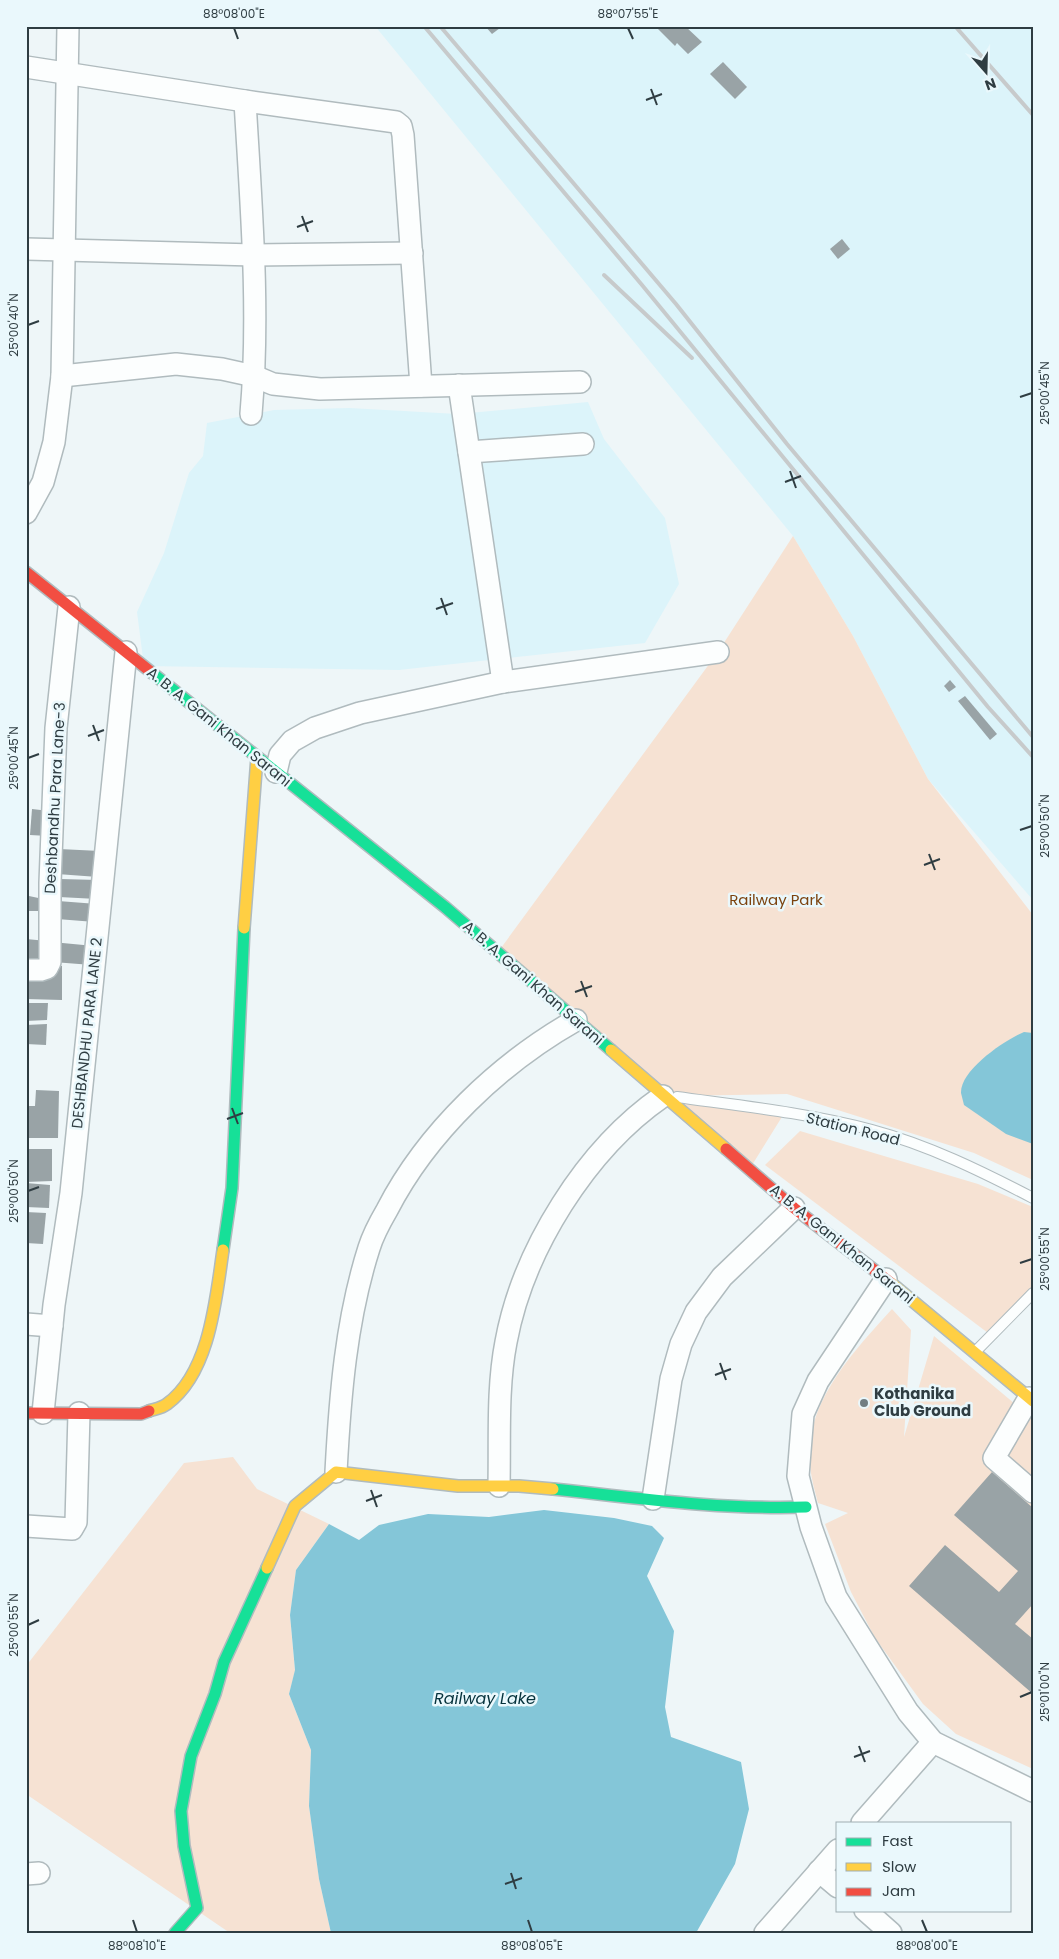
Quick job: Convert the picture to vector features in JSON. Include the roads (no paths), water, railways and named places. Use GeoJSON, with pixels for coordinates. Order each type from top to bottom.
{"type":"FeatureCollection","features":[{"type":"Feature","properties":{"kind":"street"},"geometry":{"type":"LineString","coordinates":[[26,513],[43,482],[54,442],[62,376],[68,26]]}},
{"type":"Feature","properties":{"kind":"street"},"geometry":{"type":"LineString","coordinates":[[26,66],[245,101],[396,122],[401,126],[404,134],[421,386]]}},
{"type":"Feature","properties":{"kind":"street"},"geometry":{"type":"LineString","coordinates":[[245,101],[254,254],[254,376],[251,414]]}},
{"type":"Feature","properties":{"kind":"street"},"geometry":{"type":"LineString","coordinates":[[26,249],[63,248],[254,254],[412,253]]}},
{"type":"Feature","properties":{"kind":"street"},"geometry":{"type":"LineString","coordinates":[[62,376],[176,364],[254,376],[273,384],[320,390],[580,382]]}},
{"type":"Feature","properties":{"kind":"street"},"geometry":{"type":"LineString","coordinates":[[459,385],[503,682]]}},
{"type":"Feature","properties":{"kind":"street"},"geometry":{"type":"LineString","coordinates":[[469,452],[583,444]]}},
{"type":"Feature","properties":{"kind":"street","name":"A. B. A. Gani Khan Sarani"},"geometry":{"type":"LineString","coordinates":[[26,572],[445,907],[794,1208],[886,1279],[1031,1399]]}},
{"type":"Feature","properties":{"kind":"street","name":"Deshbandhu Para Lane-3"},"geometry":{"type":"LineString","coordinates":[[26,970],[48,968],[50,962],[50,883],[56,728],[70,607]]}},
{"type":"Feature","properties":{"kind":"street","name":"DESHBANDHU PARA LANE 2"},"geometry":{"type":"LineString","coordinates":[[35,1413],[52,1326],[71,1193],[126,652]]}},
{"type":"Feature","properties":{"kind":"street"},"geometry":{"type":"LineString","coordinates":[[276,772],[280,756],[292,741],[315,728],[360,713],[503,682],[718,652]]}},
{"type":"Feature","properties":{"kind":"street"},"geometry":{"type":"LineString","coordinates":[[35,1413],[140,1414],[166,1405],[186,1385],[197,1366],[215,1306],[232,1188],[245,909],[257,757]]}},
{"type":"Feature","properties":{"kind":"street"},"geometry":{"type":"LineString","coordinates":[[336,1472],[340,1393],[358,1290],[369,1246],[397,1191],[432,1139],[503,1069],[548,1035],[576,1020]]}},
{"type":"Feature","properties":{"kind":"street"},"geometry":{"type":"LineString","coordinates":[[499,1486],[501,1395],[506,1343],[516,1302],[531,1264],[551,1221],[596,1159],[644,1109],[664,1096]]}},
{"type":"Feature","properties":{"kind":"street"},"geometry":{"type":"LineString","coordinates":[[653,1499],[671,1380],[681,1344],[696,1312],[722,1277],[794,1208]]}},
{"type":"Feature","properties":{"kind":"street"},"geometry":{"type":"LineString","coordinates":[[886,1279],[818,1381],[803,1414],[798,1476],[806,1507],[836,1597],[908,1712],[933,1742],[1033,1791]]}},
{"type":"Feature","properties":{"kind":"street"},"geometry":{"type":"LineString","coordinates":[[26,1324],[52,1326]]}},
{"type":"Feature","properties":{"kind":"street"},"geometry":{"type":"LineString","coordinates":[[1031,1399],[994,1458],[1033,1492]]}},
{"type":"Feature","properties":{"kind":"street"},"geometry":{"type":"LineString","coordinates":[[26,1526],[72,1529],[76,1522],[79,1413]]}},
{"type":"Feature","properties":{"kind":"street"},"geometry":{"type":"LineString","coordinates":[[174,1933],[196,1908],[184,1846],[181,1810],[191,1756],[215,1694],[224,1662],[295,1506],[336,1472],[458,1486],[499,1486],[774,1508],[806,1507]]}},
{"type":"Feature","properties":{"kind":"street"},"geometry":{"type":"LineString","coordinates":[[863,1822],[933,1742]]}},
{"type":"Feature","properties":{"kind":"street"},"geometry":{"type":"LineString","coordinates":[[765,1933],[836,1852]]}},
{"type":"Feature","properties":{"kind":"street"},"geometry":{"type":"LineString","coordinates":[[819,1871],[836,1885]]}},
{"type":"Feature","properties":{"kind":"street"},"geometry":{"type":"LineString","coordinates":[[867,1912],[891,1933]]}},
{"type":"Feature","properties":{"kind":"lane","name":"Station Road"},"geometry":{"type":"LineString","coordinates":[[664,1096],[785,1112],[872,1130],[972,1166],[1033,1198]]}},
{"type":"Feature","properties":{"kind":"lane"},"geometry":{"type":"LineString","coordinates":[[976,1352],[1033,1293]]}},
{"type":"Feature","properties":{"kind":"water"},"geometry":{"type":"Polygon","coordinates":[[[1024,1032],[1033,1033],[1033,1144],[1006,1134],[964,1105],[961,1093],[963,1084],[975,1066],[995,1049],[1024,1032]]]}},
{"type":"Feature","properties":{"kind":"water","name":"Railway Lake"},"geometry":{"type":"Polygon","coordinates":[[[544,1510],[614,1518],[652,1526],[664,1538],[647,1576],[674,1631],[665,1707],[671,1737],[741,1762],[749,1809],[735,1864],[696,1933],[331,1933],[319,1879],[309,1806],[311,1750],[289,1694],[295,1670],[290,1615],[296,1570],[329,1524],[359,1540],[379,1525],[428,1514],[489,1517],[544,1510]]]}},
{"type":"Feature","properties":{"kind":"railway"},"geometry":{"type":"LineString","coordinates":[[424,26],[642,285],[988,707],[1033,757]]}},
{"type":"Feature","properties":{"kind":"railway"},"geometry":{"type":"LineString","coordinates":[[440,26],[676,304],[787,444],[1033,737]]}},
{"type":"Feature","properties":{"kind":"railway"},"geometry":{"type":"LineString","coordinates":[[955,26],[1033,115]]}},
{"type":"Feature","properties":{"kind":"railway"},"geometry":{"type":"LineString","coordinates":[[604,275],[692,358]]}},
{"type":"Feature","properties":{"kind":"place","name":"Kothanika Club Ground"},"geometry":{"type":"Point","coordinates":[864,1403]}},
{"type":"Feature","properties":{"kind":"park label","name":"Railway Park"},"geometry":{"type":"Point","coordinates":[776,900]}}]}
